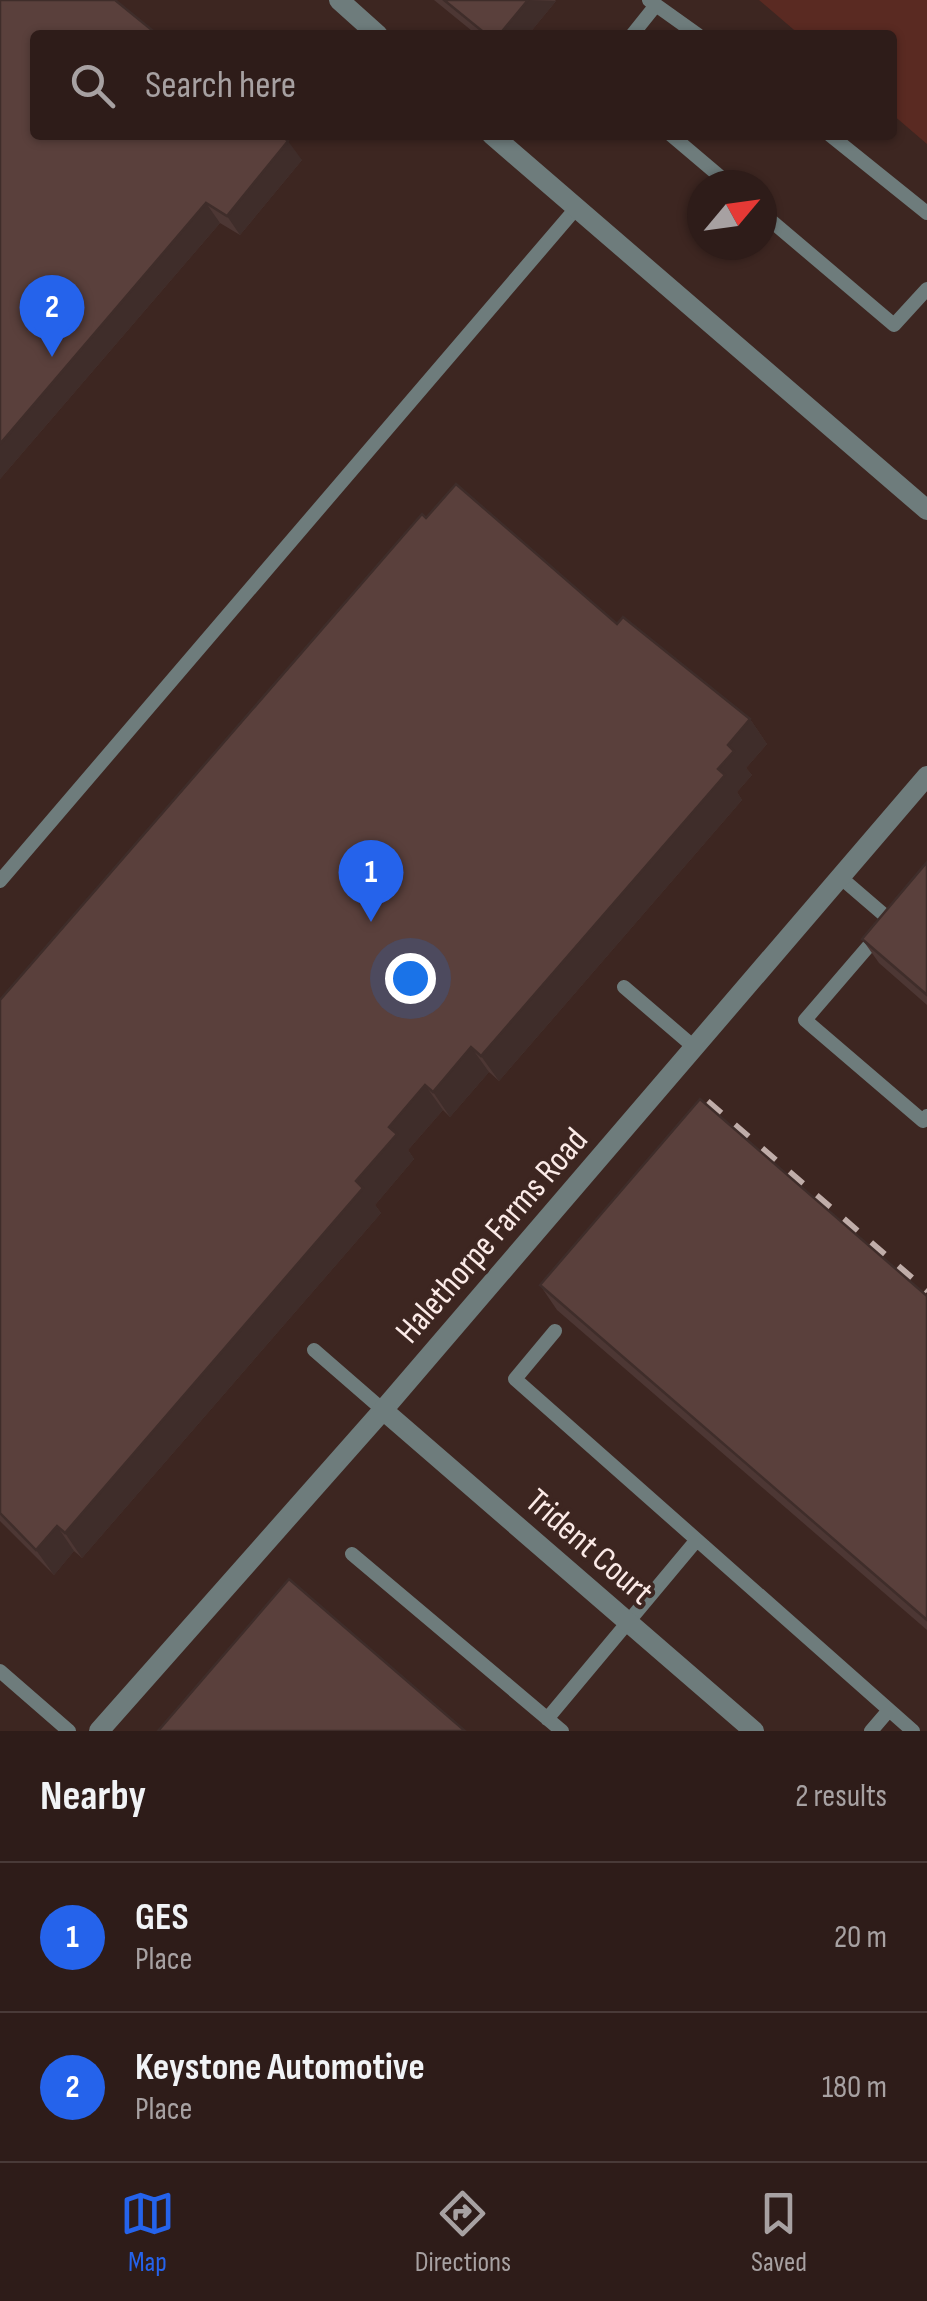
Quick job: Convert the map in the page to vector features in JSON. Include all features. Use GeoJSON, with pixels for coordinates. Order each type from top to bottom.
{"type":"FeatureCollection","features":[{"type":"Feature","properties":{"kind":"street"},"geometry":{"type":"LineString","coordinates":[[339,0],[372,30]]}},
{"type":"Feature","properties":{"kind":"street"},"geometry":{"type":"LineString","coordinates":[[498,140],[927,510]]}},
{"type":"Feature","properties":{"kind":"street","name":"Halethorpe Farms Road"},"geometry":{"type":"LineString","coordinates":[[99,1731],[383,1410],[927,776]]}},
{"type":"Feature","properties":{"kind":"street","name":"Trident Court"},"geometry":{"type":"LineString","coordinates":[[383,1410],[754,1731]]}},
{"type":"Feature","properties":{"kind":"lane"},"geometry":{"type":"LineString","coordinates":[[635,30],[653,2],[691,30]]}},
{"type":"Feature","properties":{"kind":"lane"},"geometry":{"type":"LineString","coordinates":[[677,140],[712,170]]}},
{"type":"Feature","properties":{"kind":"lane"},"geometry":{"type":"LineString","coordinates":[[836,140],[927,213]]}},
{"type":"Feature","properties":{"kind":"lane"},"geometry":{"type":"LineString","coordinates":[[0,881],[578,206]]}},
{"type":"Feature","properties":{"kind":"lane"},"geometry":{"type":"LineString","coordinates":[[777,226],[894,325],[927,288]]}},
{"type":"Feature","properties":{"kind":"lane"},"geometry":{"type":"LineString","coordinates":[[840,878],[890,920]]}},
{"type":"Feature","properties":{"kind":"lane"},"geometry":{"type":"LineString","coordinates":[[902,906],[805,1020],[926,1120]]}},
{"type":"Feature","properties":{"kind":"lane"},"geometry":{"type":"LineString","coordinates":[[624,987],[694,1047]]}},
{"type":"Feature","properties":{"kind":"lane"},"geometry":{"type":"LineString","coordinates":[[555,1331],[514,1379],[913,1731]]}},
{"type":"Feature","properties":{"kind":"lane"},"geometry":{"type":"LineString","coordinates":[[314,1350],[383,1410]]}},
{"type":"Feature","properties":{"kind":"lane"},"geometry":{"type":"LineString","coordinates":[[547,1718],[696,1542]]}},
{"type":"Feature","properties":{"kind":"lane"},"geometry":{"type":"LineString","coordinates":[[352,1554],[562,1731]]}},
{"type":"Feature","properties":{"kind":"lane"},"geometry":{"type":"LineString","coordinates":[[0,1670],[69,1731]]}},
{"type":"Feature","properties":{"kind":"lane"},"geometry":{"type":"LineString","coordinates":[[872,1731],[889,1710]]}},
{"type":"Feature","properties":{"kind":"shaded area"},"geometry":{"type":"Polygon","coordinates":[[[759,0],[927,0],[927,144],[897,118],[897,30],[794,30],[759,0]]]}},
{"type":"Feature","properties":{"kind":"building"},"geometry":{"type":"Polygon","coordinates":[[[0,0],[115,0],[152,30],[30,30],[30,140],[288,141],[227,216],[206,203],[0,444],[0,0]]]}},
{"type":"Feature","properties":{"kind":"building"},"geometry":{"type":"Polygon","coordinates":[[[444,0],[528,0],[503,30],[481,30],[444,0]]]}},
{"type":"Feature","properties":{"kind":"building"},"geometry":{"type":"Polygon","coordinates":[[[456,484],[617,624],[623,617],[750,719],[728,745],[734,751],[718,769],[725,775],[481,1056],[471,1047],[433,1092],[425,1085],[389,1127],[397,1134],[356,1181],[363,1188],[65,1533],[57,1526],[36,1550],[0,1513],[0,1000],[422,514],[426,518],[456,484]]]}},
{"type":"Feature","properties":{"kind":"building"},"geometry":{"type":"Polygon","coordinates":[[[927,862],[927,995],[862,939],[927,862]]]}},
{"type":"Feature","properties":{"kind":"building"},"geometry":{"type":"Polygon","coordinates":[[[700,1099],[927,1296],[927,1620],[540,1285],[700,1099]]]}},
{"type":"Feature","properties":{"kind":"building"},"geometry":{"type":"Polygon","coordinates":[[[289,1579],[465,1731],[158,1731],[289,1579]]]}},
{"type":"Feature","properties":{"kind":"railway"},"geometry":{"type":"LineString","coordinates":[[707,1102],[927,1292]]}},
{"type":"Feature","properties":{"kind":"place","name":"Keystone Automotive"},"geometry":{"type":"Point","coordinates":[52,357]}},
{"type":"Feature","properties":{"kind":"place","name":"GES"},"geometry":{"type":"Point","coordinates":[371,922]}}]}
